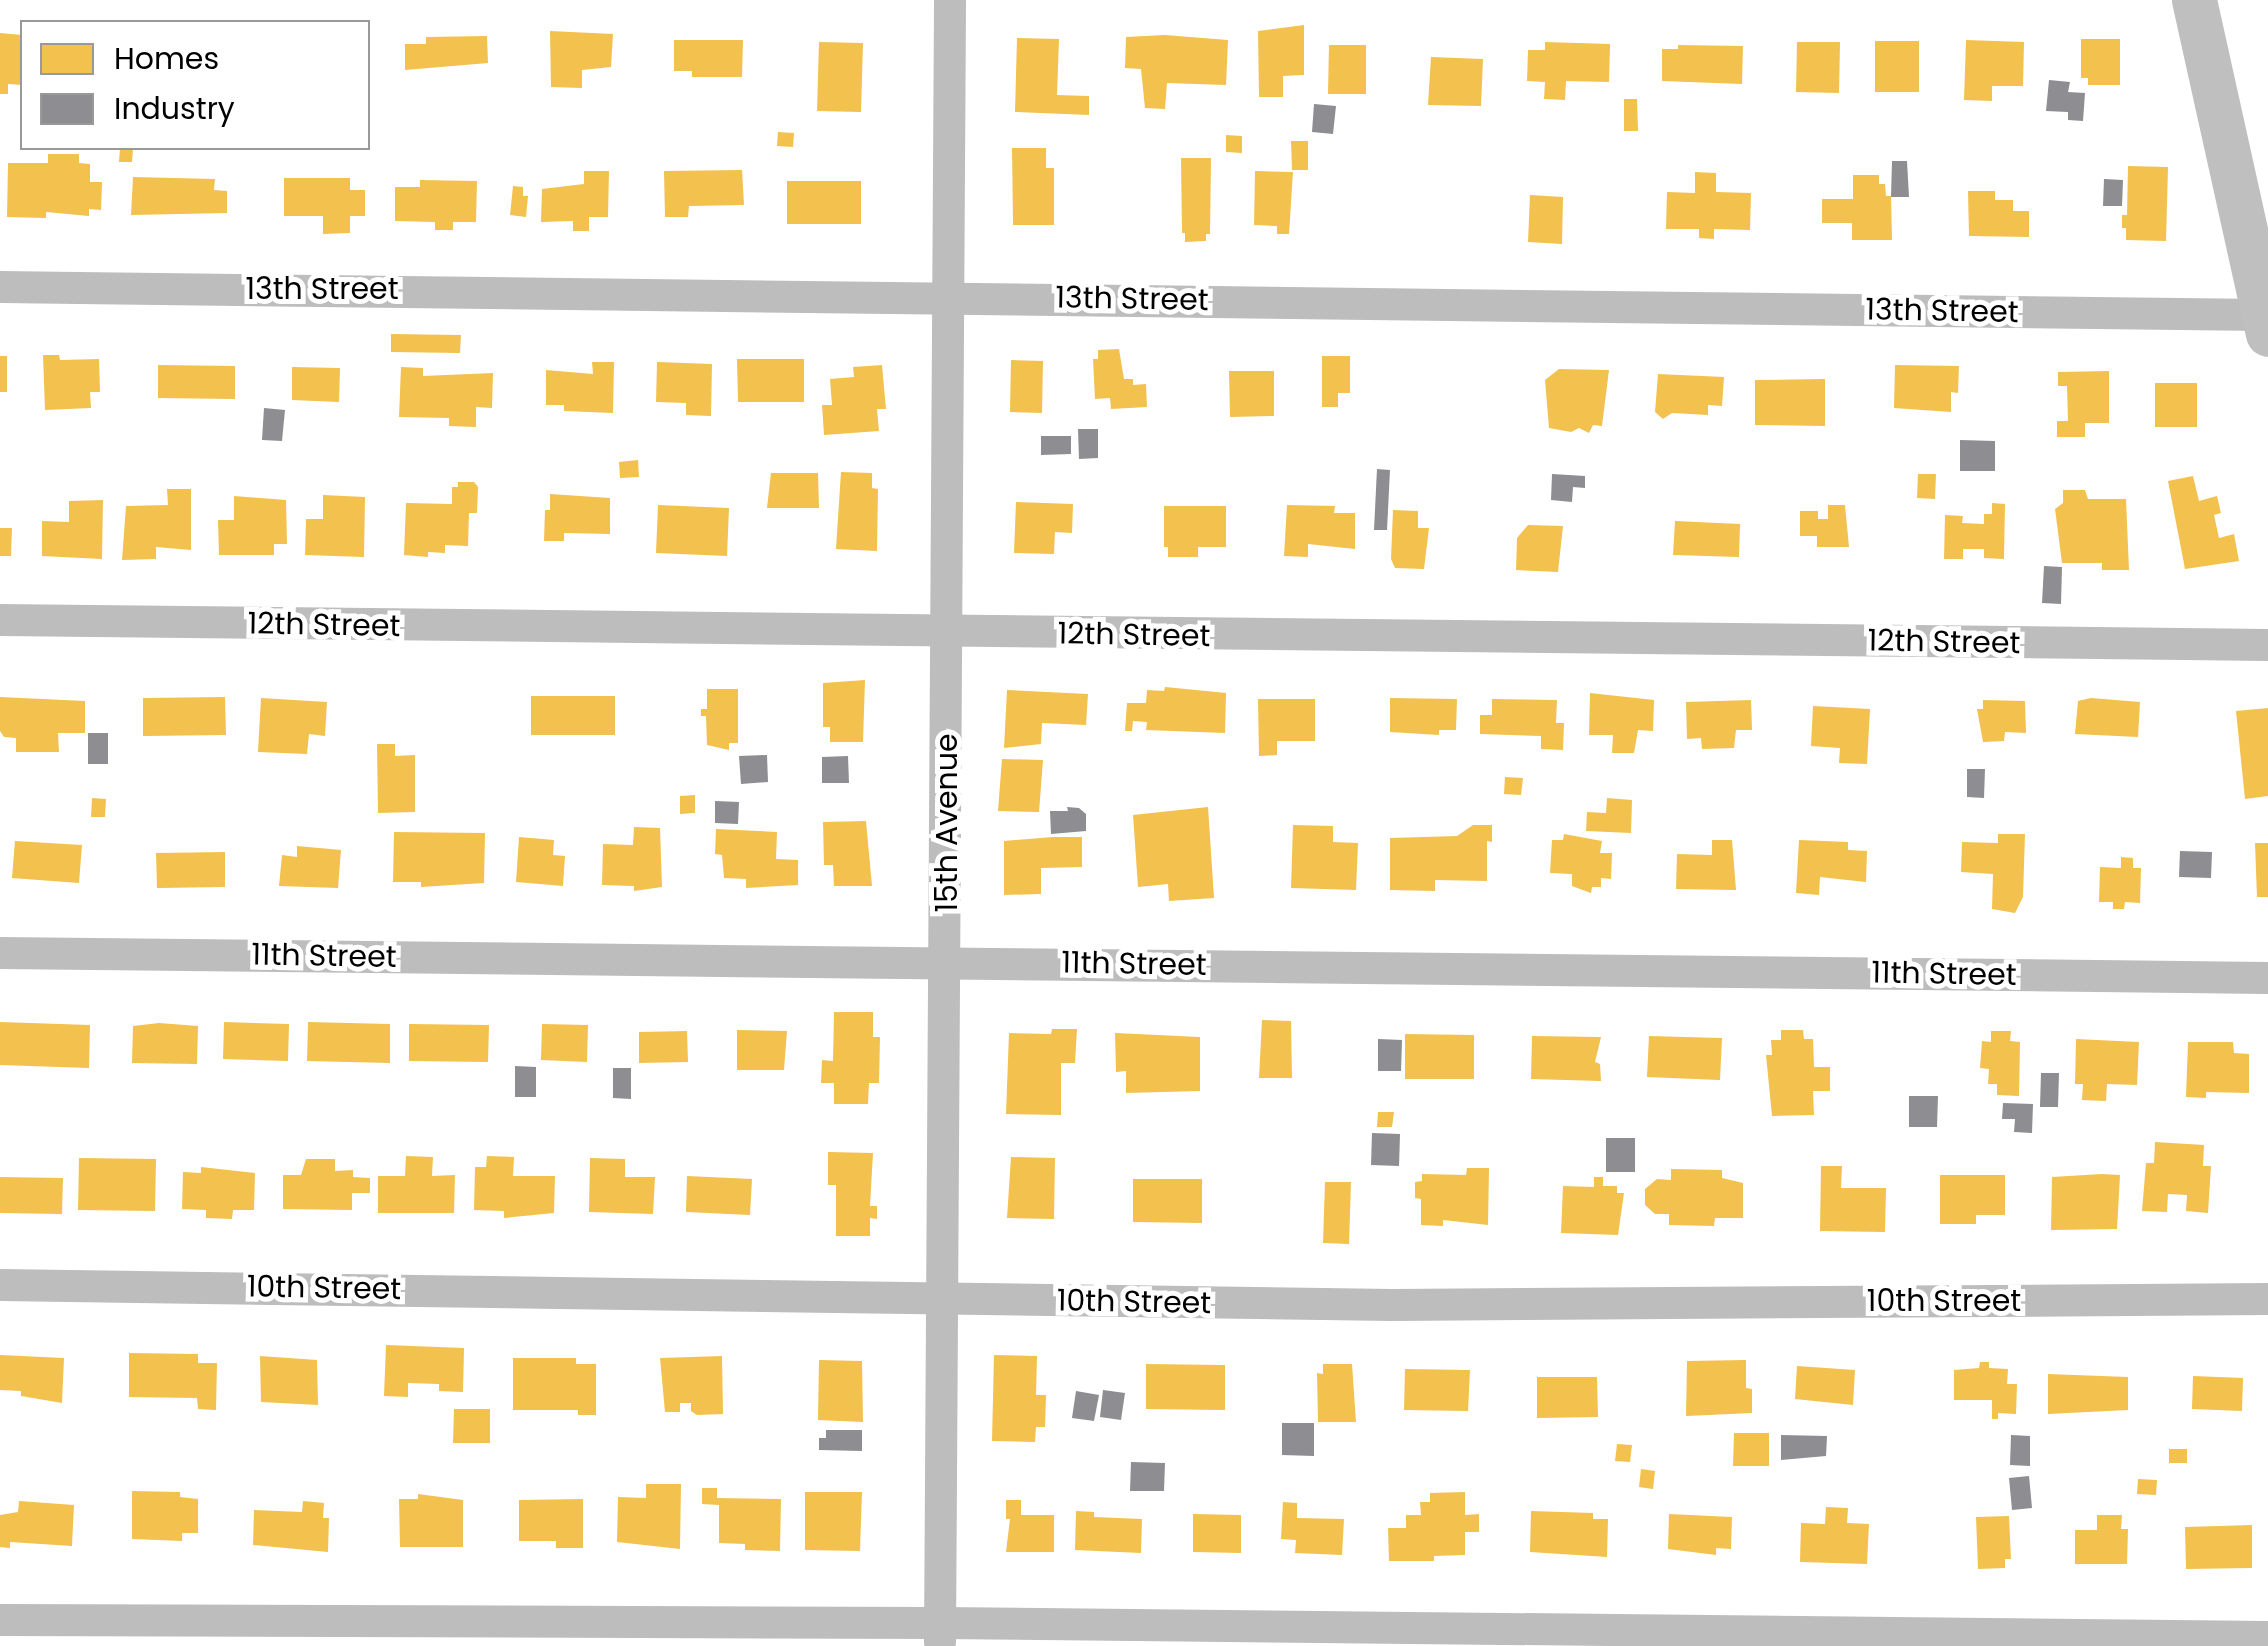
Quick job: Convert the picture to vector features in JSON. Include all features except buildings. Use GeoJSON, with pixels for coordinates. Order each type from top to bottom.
{"type":"FeatureCollection","features":[{"type":"Feature","properties":{"kind":"main road"},"geometry":{"type":"LineString","coordinates":[[2194,0],[2266,324]]}},
{"type":"Feature","properties":{"kind":"street","name":"15th Avenue"},"geometry":{"type":"LineString","coordinates":[[940,1635],[950,0]]}},
{"type":"Feature","properties":{"kind":"street","name":"13th Street"},"geometry":{"type":"LineString","coordinates":[[0,287],[950,296],[2266,324]]}},
{"type":"Feature","properties":{"kind":"street","name":"12th Street"},"geometry":{"type":"LineString","coordinates":[[0,620],[2268,645]]}},
{"type":"Feature","properties":{"kind":"street","name":"11th Street"},"geometry":{"type":"LineString","coordinates":[[0,953],[2268,978]]}},
{"type":"Feature","properties":{"kind":"street","name":"10th Street"},"geometry":{"type":"LineString","coordinates":[[0,1285],[1411,1305],[2268,1298]]}},
{"type":"Feature","properties":{"kind":"street"},"geometry":{"type":"LineString","coordinates":[[0,1620],[940,1635],[2268,1637]]}}]}
